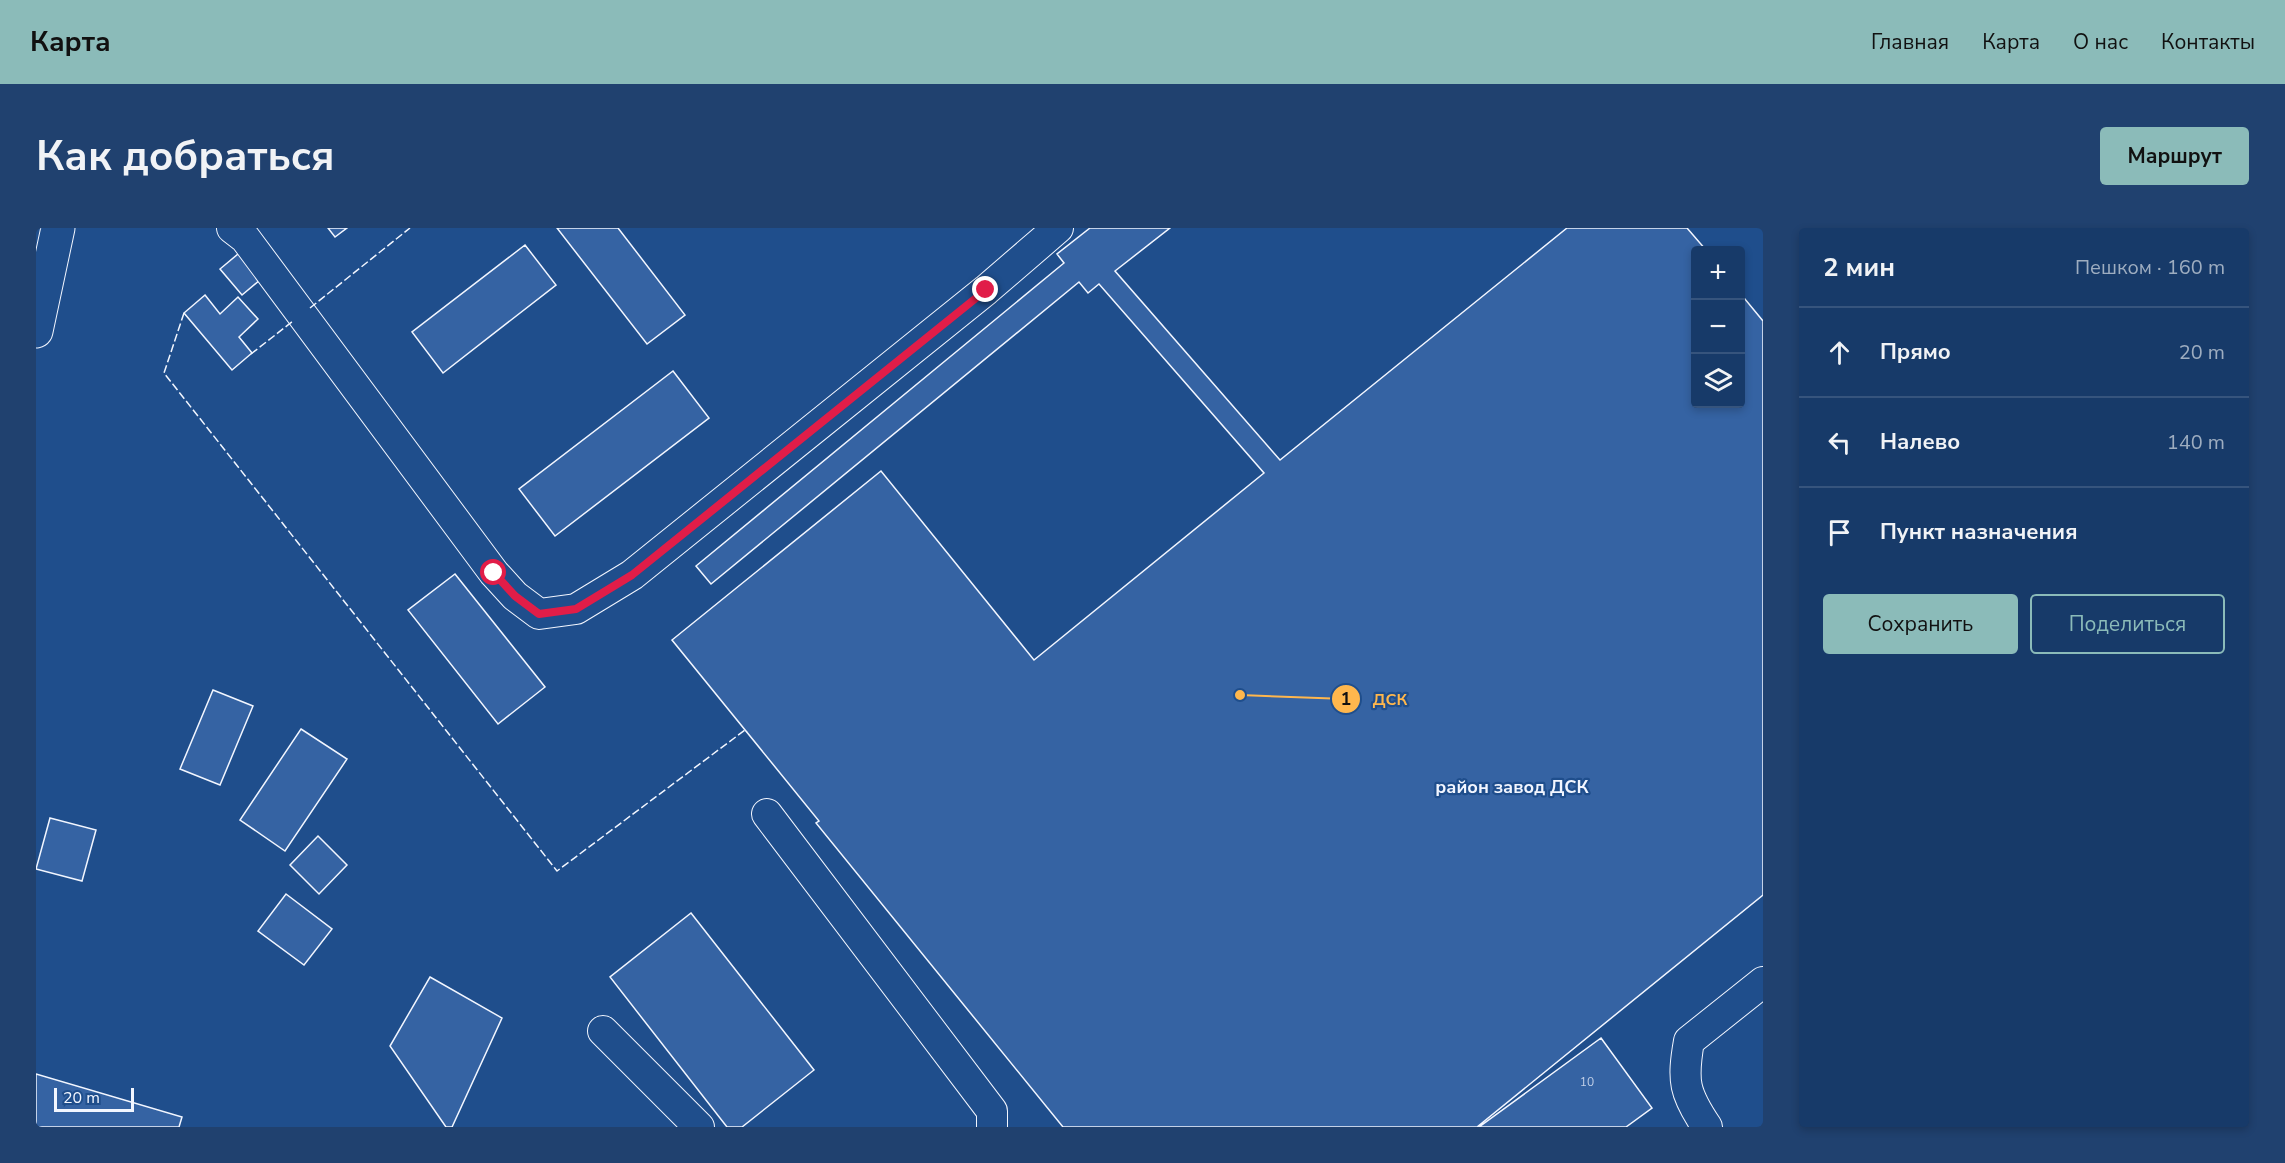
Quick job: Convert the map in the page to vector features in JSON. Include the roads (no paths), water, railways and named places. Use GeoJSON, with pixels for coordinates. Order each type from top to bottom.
{"type":"FeatureCollection","features":[{"type":"Feature","properties":{"kind":"main road"},"geometry":{"type":"LineString","coordinates":[[37,228],[44,294]]}},
{"type":"Feature","properties":{"kind":"main road"},"geometry":{"type":"LineString","coordinates":[[36,331],[58,228]]}},
{"type":"Feature","properties":{"kind":"lane"},"geometry":{"type":"LineString","coordinates":[[232,228],[245,238],[494,573],[515,596],[539,614],[576,609],[632,575],[977,297],[1058,228]]}},
{"type":"Feature","properties":{"kind":"lane"},"geometry":{"type":"LineString","coordinates":[[768,814],[992,1111],[992,1127]]}},
{"type":"Feature","properties":{"kind":"lane"},"geometry":{"type":"LineString","coordinates":[[1707,1127],[1689,1101],[1684,1070],[1689,1041],[1763,982]]}},
{"type":"Feature","properties":{"kind":"lane"},"geometry":{"type":"LineString","coordinates":[[603,1031],[699,1127]]}},
{"type":"Feature","properties":{"kind":"place","name":"ДСК"},"geometry":{"type":"Point","coordinates":[1240,695]}},
{"type":"Feature","properties":{"kind":"district","name":"район завод ДСК"},"geometry":{"type":"Point","coordinates":[1512,787]}}]}
